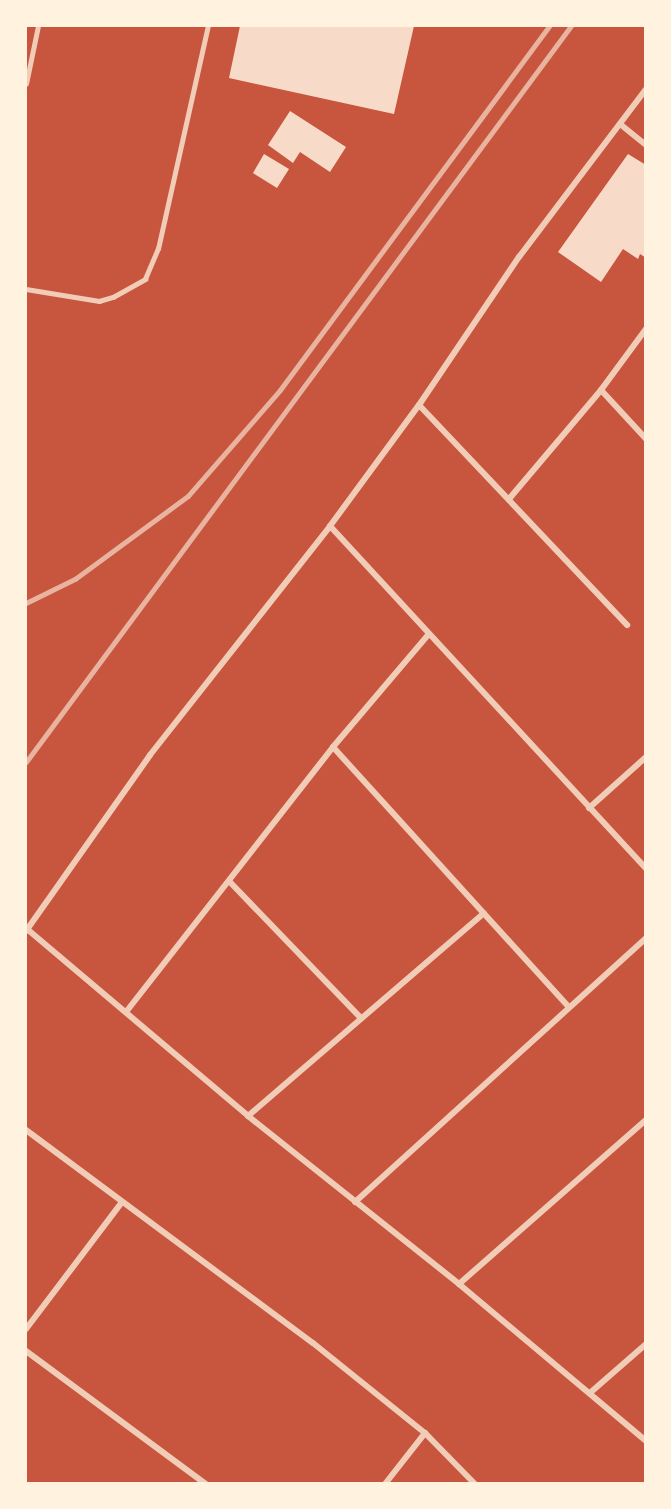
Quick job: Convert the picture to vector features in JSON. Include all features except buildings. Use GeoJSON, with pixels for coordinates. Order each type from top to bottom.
{"type":"FeatureCollection","features":[{"type":"Feature","properties":{"kind":"street"},"geometry":{"type":"LineString","coordinates":[[645,89],[519,257],[419,405],[330,526],[150,755],[26,930],[248,1116],[459,1284],[645,1438]]}},
{"type":"Feature","properties":{"kind":"street"},"geometry":{"type":"LineString","coordinates":[[620,124],[645,145]]}},
{"type":"Feature","properties":{"kind":"street"},"geometry":{"type":"LineString","coordinates":[[509,499],[602,390],[645,328]]}},
{"type":"Feature","properties":{"kind":"street"},"geometry":{"type":"LineString","coordinates":[[602,390],[645,439]]}},
{"type":"Feature","properties":{"kind":"street"},"geometry":{"type":"LineString","coordinates":[[419,405],[627,625]]}},
{"type":"Feature","properties":{"kind":"street"},"geometry":{"type":"LineString","coordinates":[[330,526],[645,868]]}},
{"type":"Feature","properties":{"kind":"street"},"geometry":{"type":"LineString","coordinates":[[126,1012],[333,747],[429,634]]}},
{"type":"Feature","properties":{"kind":"street"},"geometry":{"type":"LineString","coordinates":[[333,747],[569,1008]]}},
{"type":"Feature","properties":{"kind":"street"},"geometry":{"type":"LineString","coordinates":[[589,808],[645,757]]}},
{"type":"Feature","properties":{"kind":"street"},"geometry":{"type":"LineString","coordinates":[[229,881],[361,1018]]}},
{"type":"Feature","properties":{"kind":"street"},"geometry":{"type":"LineString","coordinates":[[248,1116],[484,913]]}},
{"type":"Feature","properties":{"kind":"street"},"geometry":{"type":"LineString","coordinates":[[355,1202],[645,938]]}},
{"type":"Feature","properties":{"kind":"street"},"geometry":{"type":"LineString","coordinates":[[459,1284],[645,1120]]}},
{"type":"Feature","properties":{"kind":"street"},"geometry":{"type":"LineString","coordinates":[[26,1130],[313,1342],[425,1433],[475,1484]]}},
{"type":"Feature","properties":{"kind":"street"},"geometry":{"type":"LineString","coordinates":[[26,1329],[122,1202]]}},
{"type":"Feature","properties":{"kind":"street"},"geometry":{"type":"LineString","coordinates":[[591,1392],[645,1344]]}},
{"type":"Feature","properties":{"kind":"street"},"geometry":{"type":"LineString","coordinates":[[26,1351],[206,1484]]}},
{"type":"Feature","properties":{"kind":"street"},"geometry":{"type":"LineString","coordinates":[[385,1484],[425,1433]]}},
{"type":"Feature","properties":{"kind":"lane"},"geometry":{"type":"LineString","coordinates":[[26,84],[38,26]]}},
{"type":"Feature","properties":{"kind":"lane"},"geometry":{"type":"LineString","coordinates":[[26,289],[99,301],[112,297],[145,279],[158,249],[208,26]]}},
{"type":"Feature","properties":{"kind":"railway"},"geometry":{"type":"LineString","coordinates":[[26,603],[75,579],[188,496],[280,390],[549,26]]}},
{"type":"Feature","properties":{"kind":"railway"},"geometry":{"type":"LineString","coordinates":[[26,762],[571,26]]}}]}
